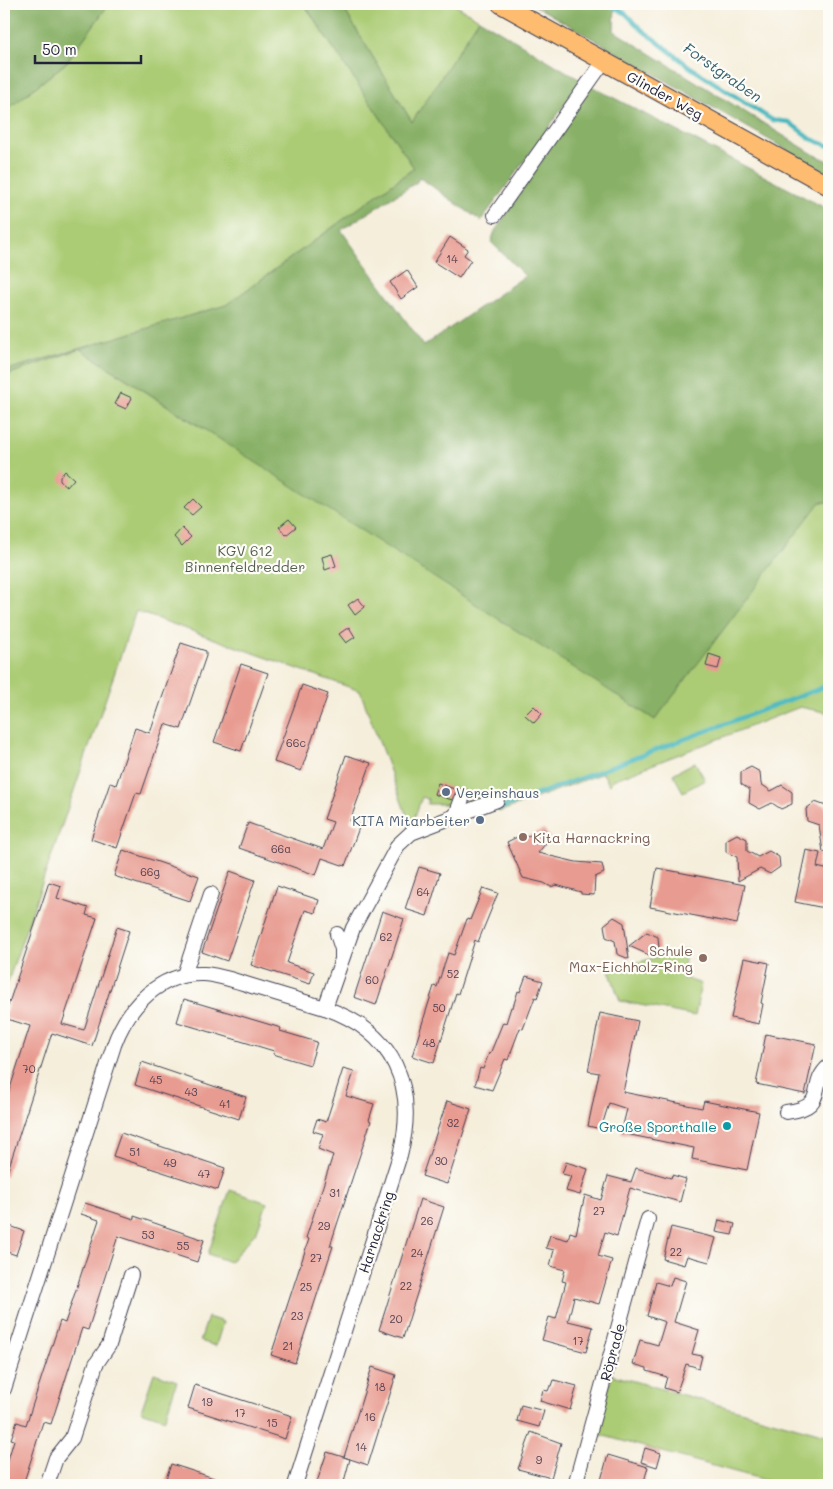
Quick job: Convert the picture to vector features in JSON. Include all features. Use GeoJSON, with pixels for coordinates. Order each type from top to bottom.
{"type":"FeatureCollection","features":[{"type":"Feature","properties":{"kind":"main road","name":"Glinder Weg"},"geometry":{"type":"LineString","coordinates":[[501,4],[829,186]]}},
{"type":"Feature","properties":{"kind":"street"},"geometry":{"type":"LineString","coordinates":[[496,215],[604,61]]}},
{"type":"Feature","properties":{"kind":"street"},"geometry":{"type":"LineString","coordinates":[[455,818],[463,796]]}},
{"type":"Feature","properties":{"kind":"street"},"geometry":{"type":"LineString","coordinates":[[325,1008],[358,917],[402,839],[410,833],[492,804]]}},
{"type":"Feature","properties":{"kind":"street"},"geometry":{"type":"LineString","coordinates":[[184,975],[211,894]]}},
{"type":"Feature","properties":{"kind":"street"},"geometry":{"type":"LineString","coordinates":[[337,934],[342,949],[341,962]]}},
{"type":"Feature","properties":{"kind":"street","name":"Harnackring"},"geometry":{"type":"LineString","coordinates":[[4,1389],[118,1034],[128,1016],[143,998],[162,984],[184,975],[204,974],[221,976],[325,1008],[357,1023],[372,1034],[388,1052],[406,1095],[406,1131],[400,1155],[294,1485]]}},
{"type":"Feature","properties":{"kind":"street"},"geometry":{"type":"LineString","coordinates":[[786,1112],[804,1109],[812,1103],[816,1098],[821,1073],[829,1066]]}},
{"type":"Feature","properties":{"kind":"street","name":"Röprade"},"geometry":{"type":"LineString","coordinates":[[575,1485],[648,1219]]}},
{"type":"Feature","properties":{"kind":"street"},"geometry":{"type":"LineString","coordinates":[[47,1485],[56,1458],[72,1438],[96,1364],[109,1345],[131,1275]]}},
{"type":"Feature","properties":{"kind":"green space"},"geometry":{"type":"Polygon","coordinates":[[[4,4],[109,4],[66,63],[4,112],[4,4]]]}},
{"type":"Feature","properties":{"kind":"green space"},"geometry":{"type":"Polygon","coordinates":[[[109,4],[304,4],[414,168],[226,305],[4,371],[4,112],[66,63],[109,4]]]}},
{"type":"Feature","properties":{"kind":"green space"},"geometry":{"type":"Polygon","coordinates":[[[304,4],[341,4],[412,122],[479,19],[582,81],[481,221],[419,177],[417,182],[341,230],[424,346],[525,276],[491,242],[495,231],[591,86],[829,210],[829,502],[820,502],[655,720],[80,349],[4,376],[4,371],[226,305],[414,168],[304,4]]]}},
{"type":"Feature","properties":{"kind":"green space"},"geometry":{"type":"Polygon","coordinates":[[[341,4],[453,4],[479,19],[412,122],[341,4]]]}},
{"type":"Feature","properties":{"kind":"green space"},"geometry":{"type":"Polygon","coordinates":[[[532,4],[615,4],[614,31],[813,154],[829,161],[829,174],[532,4]]]}},
{"type":"Feature","properties":{"kind":"green space","name":"KGV 612 Binnenfeldredder"},"geometry":{"type":"Polygon","coordinates":[[[80,349],[200,427],[829,502],[829,713],[800,707],[613,780],[609,785],[603,773],[499,812],[493,796],[470,805],[467,797],[457,804],[427,804],[428,799],[422,797],[411,827],[360,691],[136,611],[4,993],[4,376],[80,349]]]}},
{"type":"Feature","properties":{"kind":"green space"},"geometry":{"type":"Polygon","coordinates":[[[695,762],[705,780],[683,792],[673,774],[695,762]]]}},
{"type":"Feature","properties":{"kind":"green space"},"geometry":{"type":"Polygon","coordinates":[[[687,949],[682,977],[701,984],[695,1016],[620,1001],[609,970],[687,949]]]}},
{"type":"Feature","properties":{"kind":"green space"},"geometry":{"type":"Polygon","coordinates":[[[230,1190],[267,1203],[257,1231],[230,1262],[208,1254],[230,1190]]]}},
{"type":"Feature","properties":{"kind":"green space"},"geometry":{"type":"Polygon","coordinates":[[[208,1317],[223,1322],[216,1346],[200,1341],[208,1317]]]}},
{"type":"Feature","properties":{"kind":"green space"},"geometry":{"type":"Polygon","coordinates":[[[154,1373],[177,1381],[165,1419],[141,1411],[154,1373]]]}},
{"type":"Feature","properties":{"kind":"green space"},"geometry":{"type":"Polygon","coordinates":[[[612,1375],[829,1436],[829,1485],[783,1485],[597,1434],[612,1375]]]}},
{"type":"Feature","properties":{"kind":"building"},"geometry":{"type":"Polygon","coordinates":[[[450,237],[468,249],[464,255],[471,260],[459,278],[434,262],[450,237]]]}},
{"type":"Feature","properties":{"kind":"building"},"geometry":{"type":"Polygon","coordinates":[[[407,270],[418,287],[401,299],[390,282],[407,270]]]}},
{"type":"Feature","properties":{"kind":"building"},"geometry":{"type":"Polygon","coordinates":[[[121,393],[132,398],[126,409],[115,404],[121,393]]]}},
{"type":"Feature","properties":{"kind":"building"},"geometry":{"type":"Polygon","coordinates":[[[65,471],[74,479],[67,487],[60,481],[60,477],[65,471]]]}},
{"type":"Feature","properties":{"kind":"building"},"geometry":{"type":"Polygon","coordinates":[[[193,499],[201,507],[192,515],[184,508],[193,499]]]}},
{"type":"Feature","properties":{"kind":"building"},"geometry":{"type":"Polygon","coordinates":[[[289,519],[296,527],[286,535],[279,527],[289,519]]]}},
{"type":"Feature","properties":{"kind":"building"},"geometry":{"type":"Polygon","coordinates":[[[182,528],[191,537],[182,546],[174,537],[182,528]]]}},
{"type":"Feature","properties":{"kind":"building"},"geometry":{"type":"Polygon","coordinates":[[[332,554],[336,566],[325,570],[322,557],[332,554]]]}},
{"type":"Feature","properties":{"kind":"building"},"geometry":{"type":"Polygon","coordinates":[[[358,598],[365,607],[355,615],[348,605],[358,598]]]}},
{"type":"Feature","properties":{"kind":"building"},"geometry":{"type":"Polygon","coordinates":[[[349,627],[355,637],[346,643],[339,634],[349,627]]]}},
{"type":"Feature","properties":{"kind":"building"},"geometry":{"type":"Polygon","coordinates":[[[181,643],[206,651],[206,656],[181,729],[165,724],[141,794],[136,793],[117,848],[91,839],[110,783],[116,785],[135,728],[150,733],[181,643]]]}},
{"type":"Feature","properties":{"kind":"building"},"geometry":{"type":"Polygon","coordinates":[[[709,654],[721,658],[718,669],[706,666],[709,654]]]}},
{"type":"Feature","properties":{"kind":"building"},"geometry":{"type":"Polygon","coordinates":[[[241,664],[268,673],[241,751],[214,742],[241,664]]]}},
{"type":"Feature","properties":{"kind":"building"},"geometry":{"type":"Polygon","coordinates":[[[302,685],[328,694],[301,771],[274,762],[302,685]]]}},
{"type":"Feature","properties":{"kind":"building"},"geometry":{"type":"Polygon","coordinates":[[[534,706],[542,714],[534,723],[525,715],[534,706]]]}},
{"type":"Feature","properties":{"kind":"building"},"geometry":{"type":"Polygon","coordinates":[[[346,755],[371,763],[350,821],[360,825],[345,866],[322,858],[316,875],[239,848],[248,823],[323,849],[333,822],[324,819],[346,755]]]}},
{"type":"Feature","properties":{"kind":"building"},"geometry":{"type":"Polygon","coordinates":[[[751,767],[760,772],[761,784],[771,791],[782,785],[792,792],[792,804],[781,809],[772,803],[760,809],[749,803],[750,790],[741,784],[741,772],[751,767]]]}},
{"type":"Feature","properties":{"kind":"building","name":"Vereinshaus"},"geometry":{"type":"Polygon","coordinates":[[[438,783],[457,790],[452,800],[434,794],[438,783]]]}},
{"type":"Feature","properties":{"kind":"building"},"geometry":{"type":"Polygon","coordinates":[[[815,802],[826,806],[827,818],[829,819],[829,851],[823,852],[819,825],[807,821],[806,809],[815,802]]]}},
{"type":"Feature","properties":{"kind":"building"},"geometry":{"type":"Polygon","coordinates":[[[544,829],[550,838],[538,853],[576,862],[602,864],[604,873],[595,877],[594,895],[581,894],[581,892],[556,885],[551,887],[544,883],[523,878],[507,842],[517,837],[519,840],[544,829]]]}},
{"type":"Feature","properties":{"kind":"building"},"geometry":{"type":"Polygon","coordinates":[[[737,834],[747,839],[747,851],[758,857],[769,851],[779,857],[780,867],[770,874],[760,869],[738,881],[737,857],[726,852],[726,840],[737,834]]]}},
{"type":"Feature","properties":{"kind":"building"},"geometry":{"type":"Polygon","coordinates":[[[123,850],[199,876],[190,901],[114,876],[123,850]]]}},
{"type":"Feature","properties":{"kind":"building"},"geometry":{"type":"Polygon","coordinates":[[[806,850],[820,853],[817,867],[829,870],[829,909],[795,902],[806,850]]]}},
{"type":"Feature","properties":{"kind":"building"},"geometry":{"type":"Polygon","coordinates":[[[419,867],[440,873],[427,916],[405,909],[419,867]]]}},
{"type":"Feature","properties":{"kind":"building"},"geometry":{"type":"Polygon","coordinates":[[[657,868],[745,885],[737,924],[650,907],[657,868]]]}},
{"type":"Feature","properties":{"kind":"building"},"geometry":{"type":"Polygon","coordinates":[[[230,871],[255,880],[227,961],[202,952],[230,871]]]}},
{"type":"Feature","properties":{"kind":"building"},"geometry":{"type":"Polygon","coordinates":[[[49,882],[61,886],[57,898],[88,908],[86,915],[97,918],[62,1024],[84,1030],[117,927],[129,931],[92,1046],[52,1033],[6,1176],[4,1176],[4,1107],[30,1026],[4,1018],[49,882]]]}},
{"type":"Feature","properties":{"kind":"building"},"geometry":{"type":"Polygon","coordinates":[[[277,886],[319,900],[315,913],[305,910],[287,963],[314,972],[310,984],[251,965],[277,886]]]}},
{"type":"Feature","properties":{"kind":"building"},"geometry":{"type":"Polygon","coordinates":[[[483,888],[498,893],[478,942],[475,940],[434,1063],[412,1056],[434,986],[437,987],[448,953],[454,955],[467,919],[470,920],[483,888]]]}},
{"type":"Feature","properties":{"kind":"building"},"geometry":{"type":"Polygon","coordinates":[[[382,911],[404,919],[376,1005],[354,997],[382,911]]]}},
{"type":"Feature","properties":{"kind":"building"},"geometry":{"type":"Polygon","coordinates":[[[614,917],[624,923],[629,959],[617,954],[615,941],[606,937],[604,925],[614,917]]]}},
{"type":"Feature","properties":{"kind":"building"},"geometry":{"type":"Polygon","coordinates":[[[647,932],[658,937],[659,949],[649,955],[629,946],[647,932]]]}},
{"type":"Feature","properties":{"kind":"building"},"geometry":{"type":"Polygon","coordinates":[[[744,958],[769,963],[759,1024],[731,1018],[744,958]]]}},
{"type":"Feature","properties":{"kind":"building"},"geometry":{"type":"Polygon","coordinates":[[[526,976],[543,981],[523,1029],[520,1028],[508,1060],[505,1059],[492,1090],[475,1085],[480,1068],[483,1069],[503,1022],[506,1023],[511,1007],[513,1007],[518,991],[520,992],[526,976]]]}},
{"type":"Feature","properties":{"kind":"building"},"geometry":{"type":"Polygon","coordinates":[[[184,999],[281,1028],[280,1031],[317,1042],[310,1065],[273,1054],[274,1051],[177,1022],[184,999]]]}},
{"type":"Feature","properties":{"kind":"building"},"geometry":{"type":"Polygon","coordinates":[[[600,1013],[638,1021],[623,1092],[702,1108],[704,1101],[759,1112],[747,1170],[692,1159],[694,1148],[621,1133],[627,1109],[609,1103],[601,1129],[588,1126],[599,1073],[588,1071],[600,1013]]]}},
{"type":"Feature","properties":{"kind":"building"},"geometry":{"type":"Polygon","coordinates":[[[766,1034],[816,1044],[805,1094],[756,1084],[766,1034]]]}},
{"type":"Feature","properties":{"kind":"building"},"geometry":{"type":"Polygon","coordinates":[[[142,1062],[246,1097],[239,1119],[135,1085],[142,1062]]]}},
{"type":"Feature","properties":{"kind":"building"},"geometry":{"type":"Polygon","coordinates":[[[343,1069],[354,1072],[346,1096],[374,1104],[369,1120],[371,1121],[330,1246],[333,1246],[295,1363],[271,1355],[309,1239],[306,1238],[333,1155],[318,1149],[323,1134],[313,1131],[317,1119],[326,1122],[343,1069]]]}},
{"type":"Feature","properties":{"kind":"building"},"geometry":{"type":"Polygon","coordinates":[[[447,1101],[471,1109],[447,1184],[422,1176],[447,1101]]]}},
{"type":"Feature","properties":{"kind":"building"},"geometry":{"type":"Polygon","coordinates":[[[121,1133],[225,1168],[218,1190],[113,1156],[121,1133]]]}},
{"type":"Feature","properties":{"kind":"building"},"geometry":{"type":"Polygon","coordinates":[[[566,1162],[588,1169],[580,1195],[566,1191],[571,1176],[562,1174],[566,1162]]]}},
{"type":"Feature","properties":{"kind":"building"},"geometry":{"type":"Polygon","coordinates":[[[636,1168],[671,1178],[672,1175],[686,1179],[680,1202],[630,1188],[617,1236],[605,1232],[598,1256],[612,1260],[599,1304],[574,1297],[568,1321],[593,1327],[586,1352],[542,1340],[549,1317],[556,1319],[566,1282],[562,1281],[565,1270],[550,1266],[554,1250],[546,1248],[550,1235],[568,1240],[570,1232],[576,1234],[585,1195],[601,1200],[608,1176],[631,1182],[636,1168]]]}},
{"type":"Feature","properties":{"kind":"building"},"geometry":{"type":"Polygon","coordinates":[[[420,1199],[444,1207],[403,1338],[379,1330],[420,1199]]]}},
{"type":"Feature","properties":{"kind":"building"},"geometry":{"type":"Polygon","coordinates":[[[85,1203],[134,1219],[134,1216],[204,1240],[197,1262],[118,1236],[88,1330],[82,1328],[51,1424],[43,1422],[23,1485],[4,1485],[4,1473],[14,1440],[11,1439],[17,1422],[26,1425],[60,1321],[65,1323],[99,1220],[81,1214],[85,1203]]]}},
{"type":"Feature","properties":{"kind":"building"},"geometry":{"type":"Polygon","coordinates":[[[719,1220],[735,1224],[732,1235],[716,1232],[719,1220]]]}},
{"type":"Feature","properties":{"kind":"building"},"geometry":{"type":"Polygon","coordinates":[[[4,1224],[24,1231],[16,1255],[4,1251],[4,1224]]]}},
{"type":"Feature","properties":{"kind":"building"},"geometry":{"type":"Polygon","coordinates":[[[671,1227],[716,1238],[709,1262],[687,1256],[684,1265],[663,1259],[671,1227]]]}},
{"type":"Feature","properties":{"kind":"building"},"geometry":{"type":"Polygon","coordinates":[[[673,1277],[686,1281],[674,1322],[699,1330],[692,1354],[702,1356],[699,1368],[686,1364],[677,1392],[664,1388],[667,1377],[647,1371],[647,1368],[633,1364],[640,1340],[658,1345],[665,1322],[647,1316],[656,1282],[670,1286],[673,1277]]]}},
{"type":"Feature","properties":{"kind":"building"},"geometry":{"type":"Polygon","coordinates":[[[372,1367],[396,1375],[368,1465],[344,1457],[372,1367]]]}},
{"type":"Feature","properties":{"kind":"building"},"geometry":{"type":"Polygon","coordinates":[[[554,1380],[577,1386],[570,1410],[540,1401],[543,1390],[548,1391],[554,1380]]]}},
{"type":"Feature","properties":{"kind":"building"},"geometry":{"type":"Polygon","coordinates":[[[195,1385],[292,1416],[285,1439],[188,1408],[195,1385]]]}},
{"type":"Feature","properties":{"kind":"building"},"geometry":{"type":"Polygon","coordinates":[[[521,1405],[544,1411],[539,1427],[517,1421],[521,1405]]]}},
{"type":"Feature","properties":{"kind":"building"},"geometry":{"type":"Polygon","coordinates":[[[531,1432],[561,1443],[551,1478],[518,1469],[531,1432]]]}},
{"type":"Feature","properties":{"kind":"building"},"geometry":{"type":"Polygon","coordinates":[[[645,1448],[661,1453],[657,1467],[641,1462],[645,1448]]]}},
{"type":"Feature","properties":{"kind":"building"},"geometry":{"type":"Polygon","coordinates":[[[327,1452],[350,1459],[343,1485],[316,1485],[327,1452]]]}},
{"type":"Feature","properties":{"kind":"building"},"geometry":{"type":"Polygon","coordinates":[[[608,1455],[648,1467],[643,1485],[616,1485],[601,1480],[608,1455]]]}},
{"type":"Feature","properties":{"kind":"building"},"geometry":{"type":"Polygon","coordinates":[[[171,1464],[229,1483],[229,1485],[164,1485],[171,1464]]]}},
{"type":"Feature","properties":{"kind":"waterway","name":"Forstgraben"},"geometry":{"type":"LineString","coordinates":[[609,4],[625,13],[641,29],[690,67],[772,120],[789,122],[811,139],[829,146]]}},
{"type":"Feature","properties":{"kind":"waterway"},"geometry":{"type":"LineString","coordinates":[[501,808],[829,685]]}},
{"type":"Feature","properties":{"kind":"place","name":"Vereinshaus"},"geometry":{"type":"Point","coordinates":[446,792]}},
{"type":"Feature","properties":{"kind":"place","name":"KITA Mitarbeiter"},"geometry":{"type":"Point","coordinates":[480,820]}},
{"type":"Feature","properties":{"kind":"place","name":"Kita Harnackring"},"geometry":{"type":"Point","coordinates":[523,837]}},
{"type":"Feature","properties":{"kind":"place","name":"Schule Max-Eichholz-Ring"},"geometry":{"type":"Point","coordinates":[703,958]}},
{"type":"Feature","properties":{"kind":"place","name":"Große Sporthalle"},"geometry":{"type":"Point","coordinates":[727,1126]}}]}
